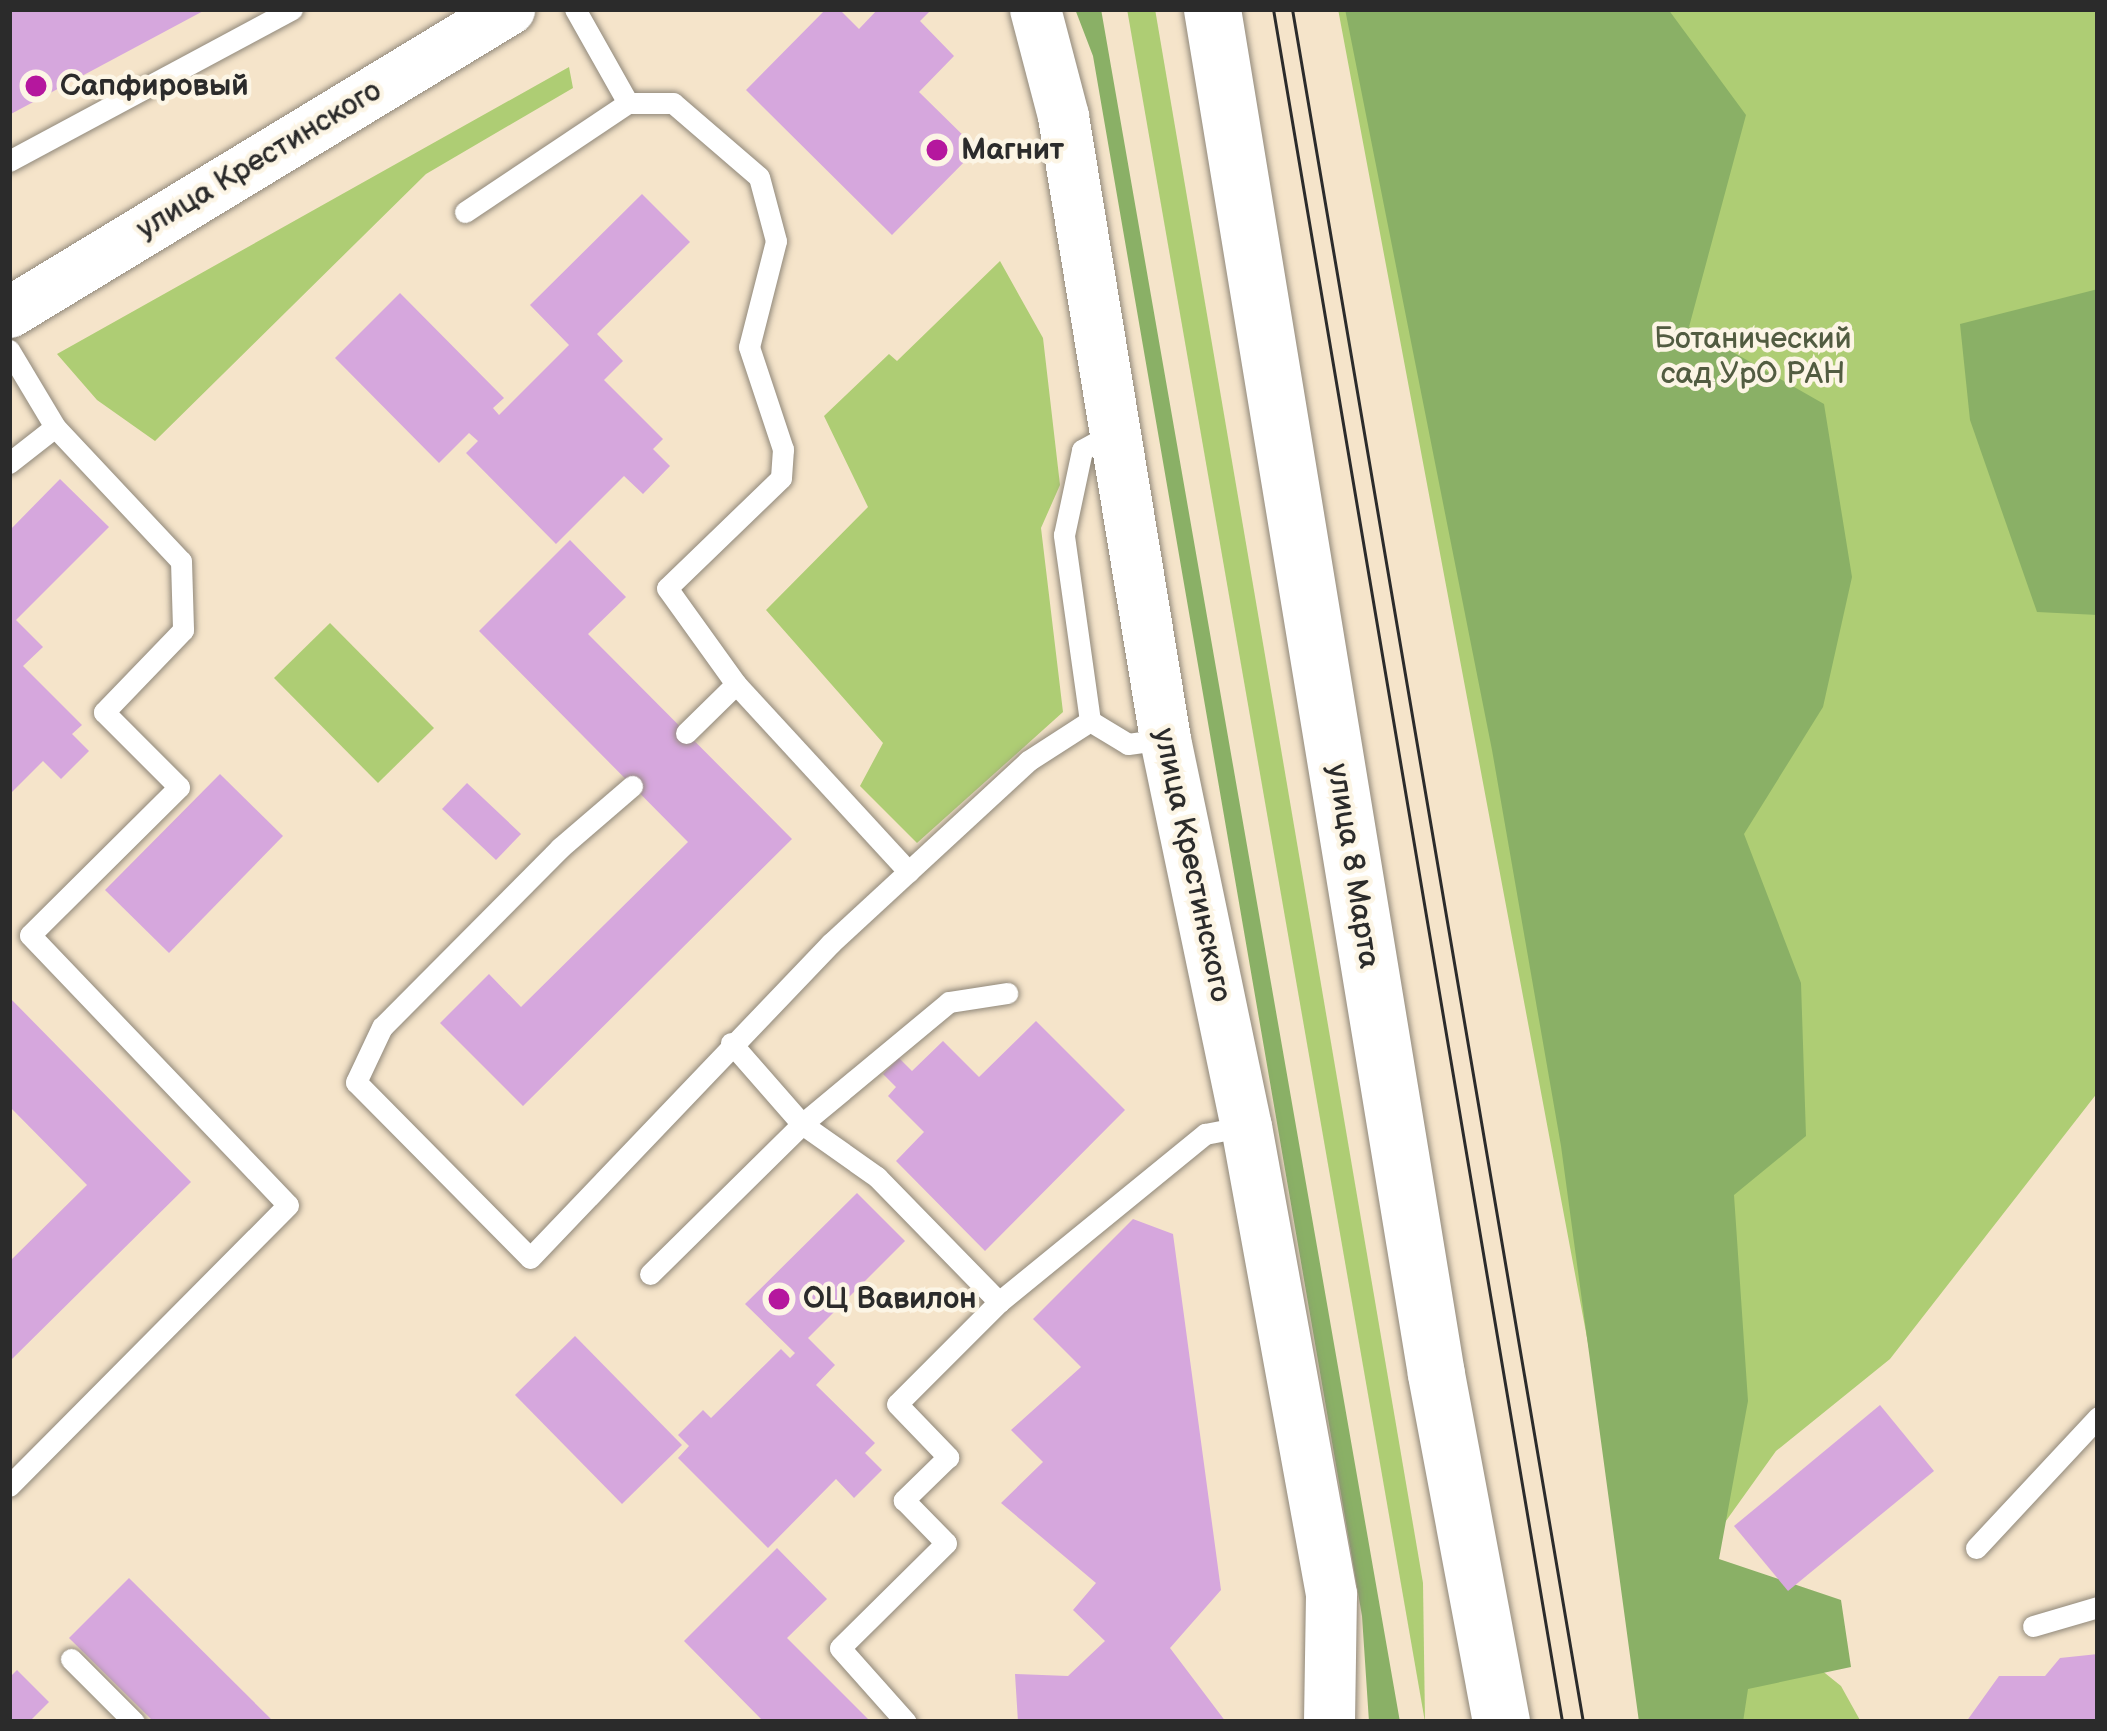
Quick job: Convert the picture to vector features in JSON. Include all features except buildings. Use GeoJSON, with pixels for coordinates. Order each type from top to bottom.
{"type":"FeatureCollection","features":[{"type":"Feature","properties":{"kind":"main road","name":"улица 8 Марта"},"geometry":{"type":"LineString","coordinates":[[1212,9],[1436,1374],[1502,1722]]}},
{"type":"Feature","properties":{"kind":"street","name":"улица Крестинского"},"geometry":{"type":"LineString","coordinates":[[9,312],[509,9]]}},
{"type":"Feature","properties":{"kind":"street","name":"улица Крестинского"},"geometry":{"type":"LineString","coordinates":[[1035,9],[1063,116],[1165,739],[1246,1126],[1331,1594],[1329,1722]]}},
{"type":"Feature","properties":{"kind":"lane"},"geometry":{"type":"LineString","coordinates":[[9,161],[292,9]]}},
{"type":"Feature","properties":{"kind":"lane"},"geometry":{"type":"LineString","coordinates":[[575,9],[628,104]]}},
{"type":"Feature","properties":{"kind":"lane"},"geometry":{"type":"LineString","coordinates":[[465,212],[628,104],[673,103],[759,177],[776,241],[749,347],[783,449],[781,478],[667,588],[736,684],[909,872]]}},
{"type":"Feature","properties":{"kind":"lane"},"geometry":{"type":"LineString","coordinates":[[9,350],[56,428],[181,561],[183,631],[104,712],[179,787],[30,935],[288,1205],[9,1486]]}},
{"type":"Feature","properties":{"kind":"lane"},"geometry":{"type":"LineString","coordinates":[[9,463],[56,428]]}},
{"type":"Feature","properties":{"kind":"lane"},"geometry":{"type":"LineString","coordinates":[[1090,721],[1064,535],[1082,450],[1116,431]]}},
{"type":"Feature","properties":{"kind":"lane"},"geometry":{"type":"LineString","coordinates":[[686,733],[736,684]]}},
{"type":"Feature","properties":{"kind":"lane"},"geometry":{"type":"LineString","coordinates":[[1090,721],[1128,744],[1165,739]]}},
{"type":"Feature","properties":{"kind":"lane"},"geometry":{"type":"LineString","coordinates":[[632,786],[560,848],[382,1027],[356,1082],[530,1258],[731,1043],[909,872],[1028,761],[1090,721]]}},
{"type":"Feature","properties":{"kind":"lane"},"geometry":{"type":"LineString","coordinates":[[650,1274],[802,1124],[949,1002],[1006,993]]}},
{"type":"Feature","properties":{"kind":"lane"},"geometry":{"type":"LineString","coordinates":[[731,1043],[802,1124],[877,1177],[999,1302]]}},
{"type":"Feature","properties":{"kind":"lane"},"geometry":{"type":"LineString","coordinates":[[906,1722],[840,1648],[946,1543],[904,1500],[948,1457],[897,1404],[999,1302],[1205,1134],[1246,1126]]}},
{"type":"Feature","properties":{"kind":"lane"},"geometry":{"type":"LineString","coordinates":[[1976,1547],[2098,1417]]}},
{"type":"Feature","properties":{"kind":"lane"},"geometry":{"type":"LineString","coordinates":[[2033,1626],[2098,1607]]}},
{"type":"Feature","properties":{"kind":"lane"},"geometry":{"type":"LineString","coordinates":[[70,1659],[134,1722]]}},
{"type":"Feature","properties":{"kind":"green space"},"geometry":{"type":"Polygon","coordinates":[[[1075,9],[1101,9],[1400,1722],[1369,1722],[1362,1616],[1093,56],[1075,9]]]}},
{"type":"Feature","properties":{"kind":"green space"},"geometry":{"type":"Polygon","coordinates":[[[1127,9],[1155,9],[1423,1583],[1425,1722],[1127,9]]]}},
{"type":"Feature","properties":{"kind":"green space","name":"Ботанический сад УрО РАН"},"geometry":{"type":"Polygon","coordinates":[[[1338,9],[2098,9],[2098,1092],[1890,1359],[1776,1451],[1693,1567],[1841,1686],[1861,1722],[1659,1722],[1338,9]]]}},
{"type":"Feature","properties":{"kind":"green space"},"geometry":{"type":"Polygon","coordinates":[[[1345,9],[1668,9],[1746,115],[1689,327],[1824,404],[1852,577],[1823,707],[1744,834],[1801,983],[1806,1136],[1734,1195],[1748,1401],[1719,1559],[1841,1600],[1851,1667],[1748,1689],[1743,1722],[1639,1722],[1561,1146],[1492,750],[1345,9]]]}},
{"type":"Feature","properties":{"kind":"green space"},"geometry":{"type":"Polygon","coordinates":[[[569,67],[573,88],[426,174],[155,441],[97,400],[57,354],[569,67]]]}},
{"type":"Feature","properties":{"kind":"green space"},"geometry":{"type":"Polygon","coordinates":[[[1000,261],[1043,338],[1060,485],[1041,528],[1063,712],[917,843],[860,786],[883,743],[766,610],[868,507],[824,416],[889,354],[897,361],[1000,261]]]}},
{"type":"Feature","properties":{"kind":"green space"},"geometry":{"type":"Polygon","coordinates":[[[2098,289],[2098,615],[2037,612],[1970,420],[1960,324],[2098,289]]]}},
{"type":"Feature","properties":{"kind":"green space"},"geometry":{"type":"Polygon","coordinates":[[[330,623],[434,728],[378,783],[274,678],[330,623]]]}},
{"type":"Feature","properties":{"kind":"tram line"},"geometry":{"type":"LineString","coordinates":[[1273,9],[1562,1722]]}},
{"type":"Feature","properties":{"kind":"tram line"},"geometry":{"type":"LineString","coordinates":[[1292,9],[1583,1722]]}},
{"type":"Feature","properties":{"kind":"place","name":"Сапфировый"},"geometry":{"type":"Point","coordinates":[36,86]}},
{"type":"Feature","properties":{"kind":"place","name":"Магнит"},"geometry":{"type":"Point","coordinates":[937,150]}},
{"type":"Feature","properties":{"kind":"place","name":"ОЦ Вавилон"},"geometry":{"type":"Point","coordinates":[779,1299]}}]}
